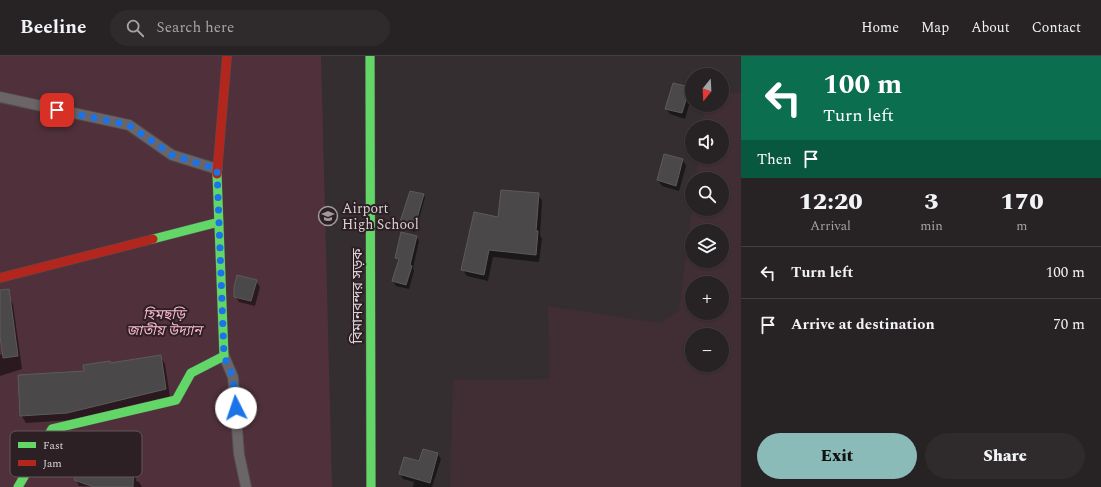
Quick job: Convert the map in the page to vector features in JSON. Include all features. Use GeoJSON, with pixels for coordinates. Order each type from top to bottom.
{"type":"FeatureCollection","features":[{"type":"Feature","properties":{"kind":"street"},"geometry":{"type":"LineString","coordinates":[[51,431],[52,429],[176,400],[191,373],[224,356],[217,169],[227,56]]}},
{"type":"Feature","properties":{"kind":"street","name":"বিমানবন্দর সড়ক"},"geometry":{"type":"LineString","coordinates":[[370,56],[371,487]]}},
{"type":"Feature","properties":{"kind":"street"},"geometry":{"type":"LineString","coordinates":[[0,278],[219,222]]}},
{"type":"Feature","properties":{"kind":"street"},"geometry":{"type":"LineString","coordinates":[[18,487],[24,477]]}},
{"type":"Feature","properties":{"kind":"lane"},"geometry":{"type":"LineString","coordinates":[[0,97],[129,125],[172,155],[217,169]]}},
{"type":"Feature","properties":{"kind":"lane"},"geometry":{"type":"LineString","coordinates":[[224,356],[233,377],[239,454],[246,487]]}},
{"type":"Feature","properties":{"kind":"shaded area"},"geometry":{"type":"Polygon","coordinates":[[[729,92],[741,93],[741,487],[450,487],[453,380],[549,379],[548,306],[660,323],[679,311],[685,263],[685,268],[729,268],[729,224],[690,224],[691,216],[729,216],[729,172],[697,172],[697,164],[729,164],[729,120],[703,120],[704,112],[729,112],[729,92]]]}},
{"type":"Feature","properties":{"kind":"green space","name":"হিমছড়ি জাতীয় উদ্যান"},"geometry":{"type":"Polygon","coordinates":[[[0,56],[321,56],[332,487],[0,487],[0,56]]]}},
{"type":"Feature","properties":{"kind":"building"},"geometry":{"type":"Polygon","coordinates":[[[673,83],[685,86],[685,103],[682,113],[665,109],[673,83]]]}},
{"type":"Feature","properties":{"kind":"building"},"geometry":{"type":"Polygon","coordinates":[[[664,154],[683,159],[676,186],[657,180],[664,154]]]}},
{"type":"Feature","properties":{"kind":"building"},"geometry":{"type":"Polygon","coordinates":[[[501,190],[539,193],[536,255],[489,250],[484,275],[461,270],[474,212],[498,217],[501,190]]]}},
{"type":"Feature","properties":{"kind":"building"},"geometry":{"type":"Polygon","coordinates":[[[410,191],[424,194],[414,229],[399,225],[410,191]]]}},
{"type":"Feature","properties":{"kind":"building"},"geometry":{"type":"Polygon","coordinates":[[[401,232],[417,236],[410,265],[412,266],[406,285],[392,281],[399,259],[395,258],[401,232]]]}},
{"type":"Feature","properties":{"kind":"building"},"geometry":{"type":"Polygon","coordinates":[[[237,275],[257,280],[251,301],[234,297],[234,287],[237,275]]]}},
{"type":"Feature","properties":{"kind":"building"},"geometry":{"type":"Polygon","coordinates":[[[9,289],[18,356],[3,358],[0,336],[0,290],[9,289]]]}},
{"type":"Feature","properties":{"kind":"building"},"geometry":{"type":"Polygon","coordinates":[[[161,355],[166,389],[67,413],[20,416],[18,375],[84,371],[83,365],[110,361],[110,363],[161,355]]]}},
{"type":"Feature","properties":{"kind":"building"},"geometry":{"type":"Polygon","coordinates":[[[423,449],[438,453],[430,483],[399,474],[404,457],[419,461],[423,449]]]}},
{"type":"Feature","properties":{"kind":"building"},"geometry":{"type":"Polygon","coordinates":[[[75,477],[133,477],[133,487],[94,487],[74,480],[75,477]]]}},
{"type":"Feature","properties":{"kind":"traffic: fast"},"geometry":{"type":"LineString","coordinates":[[370,56],[371,487]]}},
{"type":"Feature","properties":{"kind":"traffic: fast"},"geometry":{"type":"LineString","coordinates":[[51,431],[52,429],[176,400],[191,373],[224,356],[217,174]]}},
{"type":"Feature","properties":{"kind":"traffic: fast"},"geometry":{"type":"LineString","coordinates":[[153,239],[219,222]]}},
{"type":"Feature","properties":{"kind":"traffic: fast"},"geometry":{"type":"LineString","coordinates":[[18,487],[24,477]]}},
{"type":"Feature","properties":{"kind":"traffic: jam"},"geometry":{"type":"LineString","coordinates":[[217,174],[227,56]]}},
{"type":"Feature","properties":{"kind":"traffic: jam"},"geometry":{"type":"LineString","coordinates":[[0,278],[153,239]]}},
{"type":"Feature","properties":{"kind":"place","name":"Airport High School"},"geometry":{"type":"Point","coordinates":[328,216]}},
{"type":"Feature","properties":{"kind":"route"},"geometry":{"type":"LineString","coordinates":[[57,110],[129,125],[172,155],[217,169],[224,356],[233,377],[236,408]]}}]}
